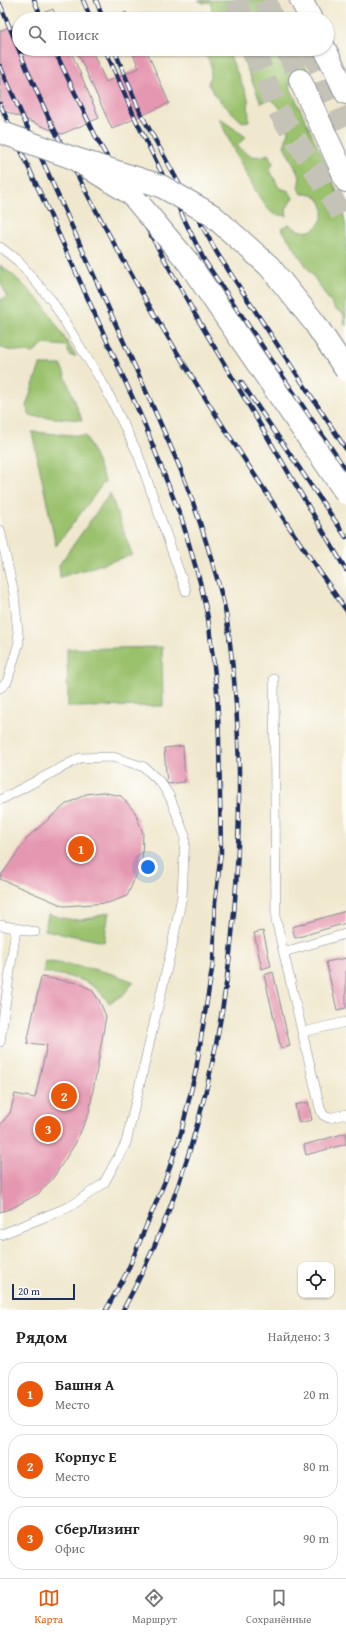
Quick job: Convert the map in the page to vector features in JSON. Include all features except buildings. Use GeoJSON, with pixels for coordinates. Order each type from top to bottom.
{"type":"FeatureCollection","features":[{"type":"Feature","properties":{"kind":"main road"},"geometry":{"type":"LineString","coordinates":[[301,0],[307,12]]}},
{"type":"Feature","properties":{"kind":"main road"},"geometry":{"type":"LineString","coordinates":[[329,56],[346,83]]}},
{"type":"Feature","properties":{"kind":"main road"},"geometry":{"type":"LineString","coordinates":[[329,56],[346,93]]}},
{"type":"Feature","properties":{"kind":"main road"},"geometry":{"type":"LineString","coordinates":[[300,80],[346,181]]}},
{"type":"Feature","properties":{"kind":"main road"},"geometry":{"type":"LineString","coordinates":[[0,132],[73,158],[161,186],[212,215],[269,266],[314,322],[346,370]]}},
{"type":"Feature","properties":{"kind":"main road"},"geometry":{"type":"LineString","coordinates":[[73,158],[131,194],[188,262],[346,493]]}},
{"type":"Feature","properties":{"kind":"lane"},"geometry":{"type":"LineString","coordinates":[[0,247],[18,261],[52,301],[105,387],[138,454],[186,591]]}},
{"type":"Feature","properties":{"kind":"lane"},"geometry":{"type":"LineString","coordinates":[[0,530],[14,594],[19,642],[7,682],[0,688]]}},
{"type":"Feature","properties":{"kind":"lane"},"geometry":{"type":"LineString","coordinates":[[274,679],[276,920],[323,1115],[329,1118],[346,1114]]}},
{"type":"Feature","properties":{"kind":"lane"},"geometry":{"type":"LineString","coordinates":[[0,800],[80,758],[112,756],[144,767],[161,783],[170,797],[185,836],[182,896],[170,955],[126,1143],[104,1183],[71,1206],[0,1235]]}},
{"type":"Feature","properties":{"kind":"lane"},"geometry":{"type":"LineString","coordinates":[[0,925],[35,932]]}},
{"type":"Feature","properties":{"kind":"lane"},"geometry":{"type":"LineString","coordinates":[[0,1042],[16,928]]}},
{"type":"Feature","properties":{"kind":"lane"},"geometry":{"type":"LineString","coordinates":[[284,952],[345,934]]}},
{"type":"Feature","properties":{"kind":"lane"},"geometry":{"type":"LineString","coordinates":[[302,1032],[346,1022]]}},
{"type":"Feature","properties":{"kind":"green space"},"geometry":{"type":"Polygon","coordinates":[[[198,0],[275,0],[281,12],[212,12],[212,7],[210,2],[203,3],[198,0]]]}},
{"type":"Feature","properties":{"kind":"green space"},"geometry":{"type":"Polygon","coordinates":[[[204,56],[230,56],[248,98],[249,121],[242,122],[216,97],[208,84],[211,68],[209,60],[204,56]]]}},
{"type":"Feature","properties":{"kind":"green space"},"geometry":{"type":"Polygon","coordinates":[[[242,56],[301,56],[310,76],[289,85],[329,171],[339,197],[346,226],[346,326],[344,323],[344,314],[335,309],[281,228],[289,224],[300,231],[310,231],[317,226],[322,219],[323,210],[321,202],[314,196],[302,194],[298,188],[300,177],[284,146],[288,126],[281,109],[271,99],[261,103],[242,56]]]}},
{"type":"Feature","properties":{"kind":"green space"},"geometry":{"type":"Polygon","coordinates":[[[219,118],[246,137],[237,145],[247,154],[259,157],[268,154],[273,163],[270,170],[279,188],[289,191],[293,198],[286,209],[287,216],[273,214],[267,208],[258,195],[234,151],[219,118]]]}},
{"type":"Feature","properties":{"kind":"green space"},"geometry":{"type":"Polygon","coordinates":[[[0,265],[13,275],[43,304],[76,356],[70,356],[66,346],[43,344],[34,353],[8,350],[0,347],[0,300],[7,297],[0,281],[0,265]]]}},
{"type":"Feature","properties":{"kind":"green space"},"geometry":{"type":"Polygon","coordinates":[[[40,365],[61,365],[82,420],[30,416],[26,406],[40,365]]]}},
{"type":"Feature","properties":{"kind":"green space"},"geometry":{"type":"Polygon","coordinates":[[[32,432],[86,436],[105,481],[56,546],[32,432]]]}},
{"type":"Feature","properties":{"kind":"green space"},"geometry":{"type":"Polygon","coordinates":[[[110,493],[132,555],[60,577],[59,565],[110,493]]]}},
{"type":"Feature","properties":{"kind":"green space"},"geometry":{"type":"Polygon","coordinates":[[[162,647],[163,706],[68,707],[67,649],[162,647]]]}},
{"type":"Feature","properties":{"kind":"green space"},"geometry":{"type":"Polygon","coordinates":[[[109,912],[104,942],[45,930],[48,914],[79,920],[92,918],[109,912]]]}},
{"type":"Feature","properties":{"kind":"green space"},"geometry":{"type":"Polygon","coordinates":[[[45,961],[101,971],[134,982],[123,995],[109,1003],[102,994],[87,983],[72,977],[43,972],[45,961]]]}},
{"type":"Feature","properties":{"kind":"tunnel"},"geometry":{"type":"LineString","coordinates":[[236,0],[240,12]]}},
{"type":"Feature","properties":{"kind":"tunnel"},"geometry":{"type":"LineString","coordinates":[[265,0],[270,12]]}},
{"type":"Feature","properties":{"kind":"tunnel"},"geometry":{"type":"LineString","coordinates":[[257,56],[276,107],[346,221]]}},
{"type":"Feature","properties":{"kind":"tunnel"},"geometry":{"type":"LineString","coordinates":[[289,56],[300,80]]}},
{"type":"Feature","properties":{"kind":"tunnel"},"geometry":{"type":"LineString","coordinates":[[314,56],[346,126]]}},
{"type":"Feature","properties":{"kind":"railway"},"geometry":{"type":"LineString","coordinates":[[34,0],[39,12]]}},
{"type":"Feature","properties":{"kind":"railway"},"geometry":{"type":"LineString","coordinates":[[83,0],[88,12]]}},
{"type":"Feature","properties":{"kind":"railway"},"geometry":{"type":"LineString","coordinates":[[96,0],[100,12]]}},
{"type":"Feature","properties":{"kind":"railway"},"geometry":{"type":"LineString","coordinates":[[0,4],[12,33]]}},
{"type":"Feature","properties":{"kind":"railway"},"geometry":{"type":"LineString","coordinates":[[21,56],[55,131],[95,209],[162,327],[233,442],[346,610]]}},
{"type":"Feature","properties":{"kind":"railway"},"geometry":{"type":"LineString","coordinates":[[57,56],[96,137],[196,316],[346,570]]}},
{"type":"Feature","properties":{"kind":"railway"},"geometry":{"type":"LineString","coordinates":[[108,56],[135,118],[204,260],[346,470]]}},
{"type":"Feature","properties":{"kind":"railway"},"geometry":{"type":"LineString","coordinates":[[117,56],[141,114],[217,253],[346,449]]}},
{"type":"Feature","properties":{"kind":"railway"},"geometry":{"type":"LineString","coordinates":[[0,66],[180,468],[203,533],[223,600],[228,625],[234,681],[239,770],[238,840],[234,909],[227,979],[216,1048],[200,1115],[179,1182],[154,1247],[123,1310]]}},
{"type":"Feature","properties":{"kind":"railway"},"geometry":{"type":"LineString","coordinates":[[0,104],[144,423],[182,520],[200,582],[208,618],[217,691],[221,853],[215,902],[213,963],[196,1070],[181,1133],[165,1181],[127,1272],[106,1310]]}},
{"type":"Feature","properties":{"kind":"railway"},"geometry":{"type":"LineString","coordinates":[[241,382],[346,537]]}},
{"type":"Feature","properties":{"kind":"place","name":"Башня А"},"geometry":{"type":"Point","coordinates":[81,849]}},
{"type":"Feature","properties":{"kind":"place","name":"Корпус E"},"geometry":{"type":"Point","coordinates":[64,1096]}},
{"type":"Feature","properties":{"kind":"place","name":"СберЛизинг"},"geometry":{"type":"Point","coordinates":[48,1129]}}]}
